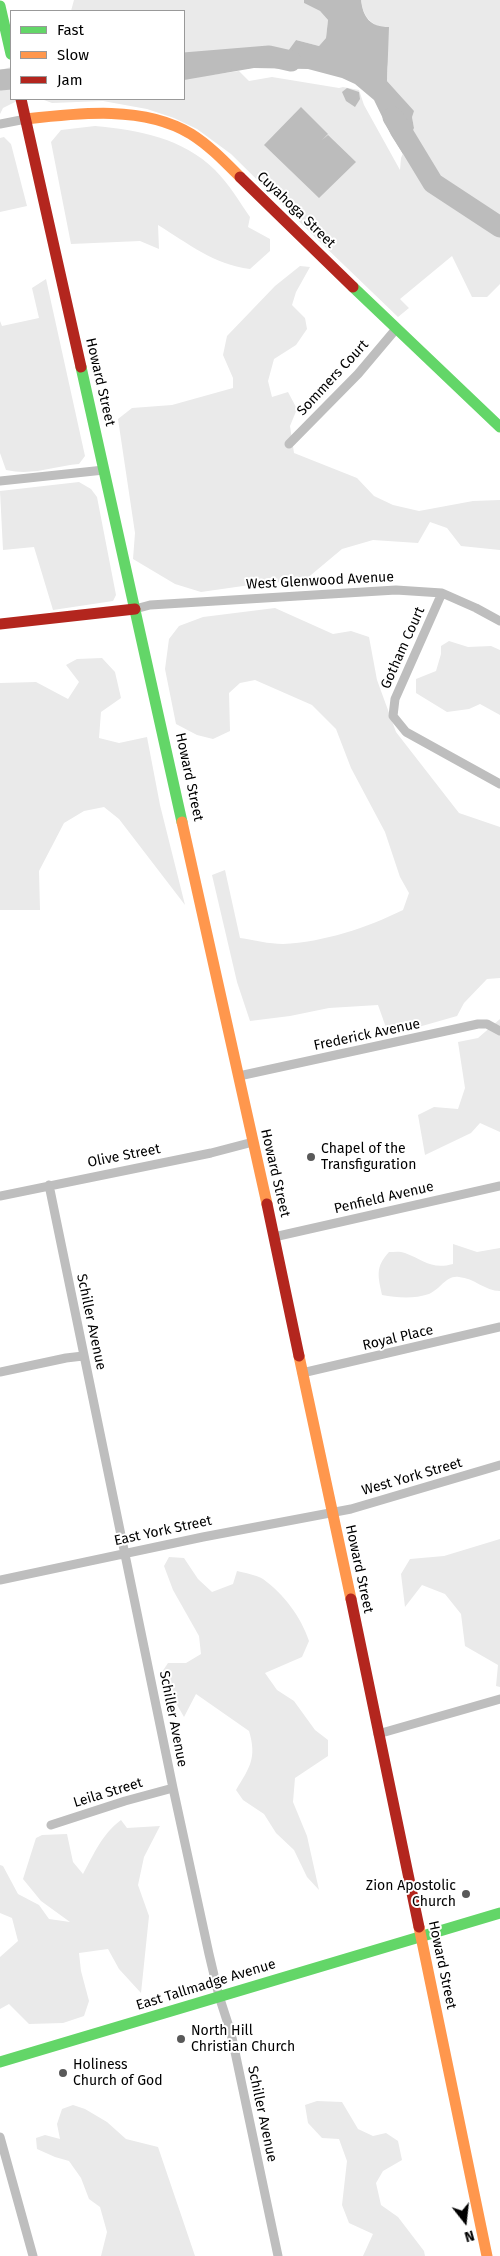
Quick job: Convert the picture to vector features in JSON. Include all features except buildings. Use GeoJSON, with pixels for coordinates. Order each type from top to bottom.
{"type":"FeatureCollection","features":[{"type":"Feature","properties":{"kind":"main road"},"geometry":{"type":"LineString","coordinates":[[0,6],[10,50]]}},
{"type":"Feature","properties":{"kind":"main road","name":"Howard Street"},"geometry":{"type":"LineString","coordinates":[[21,100],[295,1330],[302,1373],[487,2256]]}},
{"type":"Feature","properties":{"kind":"main road","name":"Cuyahoga Street"},"geometry":{"type":"LineString","coordinates":[[26,119],[106,114],[145,118],[188,132],[215,152],[396,329],[426,355],[500,427]]}},
{"type":"Feature","properties":{"kind":"main road"},"geometry":{"type":"LineString","coordinates":[[0,624],[136,609]]}},
{"type":"Feature","properties":{"kind":"main road","name":"East Tallmadge Avenue"},"geometry":{"type":"LineString","coordinates":[[0,2062],[500,1913]]}},
{"type":"Feature","properties":{"kind":"street"},"geometry":{"type":"LineString","coordinates":[[0,124],[26,119]]}},
{"type":"Feature","properties":{"kind":"street","name":"Sommers Court"},"geometry":{"type":"LineString","coordinates":[[289,444],[358,374],[396,329]]}},
{"type":"Feature","properties":{"kind":"street"},"geometry":{"type":"LineString","coordinates":[[0,481],[104,470]]}},
{"type":"Feature","properties":{"kind":"street","name":"West Glenwood Avenue"},"geometry":{"type":"LineString","coordinates":[[136,609],[150,605],[396,590],[442,593],[500,621]]}},
{"type":"Feature","properties":{"kind":"street","name":"Gotham Court"},"geometry":{"type":"LineString","coordinates":[[442,593],[395,699],[393,716],[406,732],[500,784]]}},
{"type":"Feature","properties":{"kind":"street","name":"Frederick Avenue"},"geometry":{"type":"LineString","coordinates":[[239,1076],[478,1024],[487,1024],[500,1031]]}},
{"type":"Feature","properties":{"kind":"street","name":"Olive Street"},"geometry":{"type":"LineString","coordinates":[[0,1196],[211,1153],[252,1142]]}},
{"type":"Feature","properties":{"kind":"street","name":"Schiller Avenue"},"geometry":{"type":"LineString","coordinates":[[49,1186],[82,1356],[92,1395],[173,1788],[219,1996],[231,2033],[278,2256]]}},
{"type":"Feature","properties":{"kind":"street","name":"Penfield Avenue"},"geometry":{"type":"LineString","coordinates":[[274,1237],[500,1186]]}},
{"type":"Feature","properties":{"kind":"street","name":"Royal Place"},"geometry":{"type":"LineString","coordinates":[[302,1373],[500,1327]]}},
{"type":"Feature","properties":{"kind":"street"},"geometry":{"type":"LineString","coordinates":[[0,1372],[82,1356]]}},
{"type":"Feature","properties":{"kind":"street","name":"West York Street"},"geometry":{"type":"LineString","coordinates":[[332,1512],[373,1503],[500,1466]]}},
{"type":"Feature","properties":{"kind":"street","name":"East York Street"},"geometry":{"type":"LineString","coordinates":[[0,1580],[332,1512]]}},
{"type":"Feature","properties":{"kind":"street"},"geometry":{"type":"LineString","coordinates":[[378,1734],[500,1699]]}},
{"type":"Feature","properties":{"kind":"street","name":"Leila Street"},"geometry":{"type":"LineString","coordinates":[[51,1825],[173,1788]]}},
{"type":"Feature","properties":{"kind":"street"},"geometry":{"type":"LineString","coordinates":[[0,2137],[33,2256]]}},
{"type":"Feature","properties":{"kind":"shaded area"},"geometry":{"type":"Polygon","coordinates":[[[74,0],[304,0],[304,3],[320,11],[328,20],[326,38],[319,46],[296,40],[288,51],[269,56],[185,63],[185,10],[71,10],[74,0]]]}},
{"type":"Feature","properties":{"kind":"shaded area"},"geometry":{"type":"Polygon","coordinates":[[[304,0],[361,0],[366,16],[372,23],[382,27],[389,27],[387,81],[414,111],[412,117],[414,128],[403,154],[391,135],[374,100],[355,84],[342,78],[308,69],[254,68],[185,80],[185,63],[269,56],[288,51],[296,40],[319,46],[326,38],[328,20],[320,11],[304,3],[304,0]]]}},
{"type":"Feature","properties":{"kind":"shaded area"},"geometry":{"type":"Polygon","coordinates":[[[361,0],[500,0],[500,284],[487,297],[472,297],[452,256],[400,299],[409,308],[398,317],[231,154],[197,129],[174,118],[147,109],[103,101],[52,103],[44,100],[185,100],[185,75],[211,75],[239,71],[249,81],[272,77],[359,90],[364,105],[400,170],[401,158],[414,128],[412,117],[404,100],[387,81],[388,67],[380,27],[366,16],[361,0]]]}},
{"type":"Feature","properties":{"kind":"shaded area"},"geometry":{"type":"Polygon","coordinates":[[[10,67],[10,100],[19,100],[3,108],[0,114],[0,70],[10,67]]]}},
{"type":"Feature","properties":{"kind":"shaded area"},"geometry":{"type":"Polygon","coordinates":[[[347,88],[359,92],[360,99],[355,107],[346,101],[342,92],[347,88]]]}},
{"type":"Feature","properties":{"kind":"shaded area"},"geometry":{"type":"Polygon","coordinates":[[[301,107],[328,134],[322,140],[328,135],[356,162],[319,198],[264,145],[301,107]]]}},
{"type":"Feature","properties":{"kind":"shaded area"},"geometry":{"type":"Polygon","coordinates":[[[95,126],[143,133],[174,143],[202,159],[220,175],[238,199],[250,217],[248,227],[270,239],[270,251],[250,269],[224,263],[158,225],[159,249],[140,241],[71,244],[51,142],[61,130],[95,126]]]}},
{"type":"Feature","properties":{"kind":"shaded area"},"geometry":{"type":"Polygon","coordinates":[[[4,137],[11,144],[27,206],[0,212],[0,138],[4,137]]]}},
{"type":"Feature","properties":{"kind":"shaded area"},"geometry":{"type":"Polygon","coordinates":[[[300,266],[310,267],[296,292],[292,305],[305,318],[307,329],[296,345],[274,359],[268,381],[272,397],[288,392],[297,409],[290,426],[294,453],[357,478],[374,496],[393,505],[419,511],[473,501],[500,500],[500,550],[461,546],[447,528],[430,522],[418,543],[373,540],[342,549],[305,580],[257,584],[201,592],[175,584],[133,559],[135,533],[118,419],[132,408],[172,405],[233,388],[233,378],[223,355],[227,336],[275,286],[300,266]]]}},
{"type":"Feature","properties":{"kind":"shaded area"},"geometry":{"type":"Polygon","coordinates":[[[46,279],[85,456],[79,464],[16,472],[6,470],[0,453],[0,321],[2,326],[39,318],[32,288],[46,279]]]}},
{"type":"Feature","properties":{"kind":"shaded area"},"geometry":{"type":"Polygon","coordinates":[[[79,482],[91,489],[97,497],[116,595],[113,601],[53,610],[34,547],[3,550],[0,491],[79,482]]]}},
{"type":"Feature","properties":{"kind":"shaded area"},"geometry":{"type":"Polygon","coordinates":[[[275,608],[333,634],[351,631],[369,637],[377,680],[396,732],[459,813],[500,827],[500,978],[487,979],[464,1003],[457,1016],[401,1032],[388,1033],[378,1005],[329,1008],[290,1016],[250,1021],[237,982],[212,875],[225,870],[240,938],[272,943],[298,943],[314,940],[374,923],[403,910],[409,893],[400,877],[385,832],[351,768],[336,729],[312,705],[255,680],[240,683],[229,693],[230,731],[213,739],[197,735],[176,724],[165,669],[169,639],[179,626],[203,617],[275,608]]]}},
{"type":"Feature","properties":{"kind":"shaded area"},"geometry":{"type":"Polygon","coordinates":[[[449,641],[468,647],[491,646],[500,650],[500,715],[480,704],[469,709],[447,712],[416,693],[416,679],[436,671],[441,654],[441,646],[449,641]]]}},
{"type":"Feature","properties":{"kind":"shaded area"},"geometry":{"type":"Polygon","coordinates":[[[102,658],[115,672],[121,698],[101,712],[99,738],[119,743],[147,737],[160,805],[185,905],[119,819],[104,807],[84,811],[64,823],[39,871],[40,910],[0,910],[0,683],[36,682],[68,699],[79,682],[66,665],[77,659],[102,658]]]}},
{"type":"Feature","properties":{"kind":"shaded area"},"geometry":{"type":"Polygon","coordinates":[[[500,1019],[500,1132],[480,1123],[471,1133],[425,1155],[418,1115],[434,1107],[458,1109],[465,1088],[458,1042],[478,1038],[500,1019]]]}},
{"type":"Feature","properties":{"kind":"shaded area"},"geometry":{"type":"Polygon","coordinates":[[[453,1244],[477,1252],[500,1248],[500,1291],[489,1289],[464,1278],[454,1277],[447,1280],[433,1292],[423,1296],[406,1298],[382,1295],[379,1272],[381,1262],[389,1252],[403,1252],[433,1265],[445,1266],[453,1264],[453,1244]]]}},
{"type":"Feature","properties":{"kind":"shaded area"},"geometry":{"type":"Polygon","coordinates":[[[500,1539],[500,1687],[496,1686],[498,1665],[465,1646],[461,1614],[445,1594],[422,1585],[405,1607],[401,1574],[410,1559],[444,1556],[500,1539]]]}},
{"type":"Feature","properties":{"kind":"shaded area"},"geometry":{"type":"Polygon","coordinates":[[[169,1557],[184,1558],[198,1579],[212,1592],[233,1584],[237,1571],[263,1579],[285,1599],[306,1632],[309,1641],[302,1657],[265,1673],[277,1690],[294,1701],[315,1730],[328,1740],[328,1756],[295,1778],[293,1802],[307,1836],[319,1890],[307,1877],[294,1850],[276,1833],[264,1814],[243,1800],[236,1790],[251,1762],[252,1748],[249,1731],[196,1694],[184,1717],[160,1675],[168,1663],[186,1663],[201,1654],[199,1636],[173,1590],[164,1566],[169,1557]]]}},
{"type":"Feature","properties":{"kind":"shaded area"},"geometry":{"type":"Polygon","coordinates":[[[121,1820],[127,1828],[160,1826],[144,1857],[138,1885],[149,1916],[141,1993],[119,1969],[108,1949],[79,1953],[81,1971],[89,2001],[84,2016],[63,2023],[29,2024],[9,2004],[0,2009],[0,1957],[18,1941],[12,1918],[0,1913],[0,1865],[3,1866],[18,1894],[39,1905],[49,1919],[70,1922],[41,1901],[23,1879],[36,1838],[42,1835],[67,1834],[73,1862],[83,1874],[104,1838],[121,1820]]]}},
{"type":"Feature","properties":{"kind":"shaded area"},"geometry":{"type":"Polygon","coordinates":[[[317,2101],[342,2102],[358,2129],[373,2136],[386,2133],[398,2141],[402,2160],[383,2171],[376,2183],[381,2205],[398,2217],[424,2251],[425,2256],[363,2256],[373,2234],[349,2223],[342,2205],[347,2161],[339,2139],[322,2138],[308,2123],[305,2105],[317,2101]]]}},
{"type":"Feature","properties":{"kind":"shaded area"},"geometry":{"type":"Polygon","coordinates":[[[73,2105],[85,2109],[107,2122],[126,2139],[158,2147],[195,2256],[101,2256],[107,2232],[100,2207],[89,2199],[81,2178],[69,2161],[37,2149],[36,2138],[45,2135],[60,2139],[57,2124],[62,2109],[73,2105]]]}},
{"type":"Feature","properties":{"kind":"waterway"},"geometry":{"type":"LineString","coordinates":[[185,63],[269,56],[291,61]]}},
{"type":"Feature","properties":{"kind":"waterway"},"geometry":{"type":"LineString","coordinates":[[0,80],[10,79]]}},
{"type":"Feature","properties":{"kind":"waterway"},"geometry":{"type":"LineString","coordinates":[[393,117],[433,183],[500,227]]}},
{"type":"Feature","properties":{"kind":"traffic: fast"},"geometry":{"type":"LineString","coordinates":[[0,6],[10,50]]}},
{"type":"Feature","properties":{"kind":"traffic: fast"},"geometry":{"type":"LineString","coordinates":[[353,287],[500,427]]}},
{"type":"Feature","properties":{"kind":"traffic: fast"},"geometry":{"type":"LineString","coordinates":[[81,367],[182,822]]}},
{"type":"Feature","properties":{"kind":"traffic: fast"},"geometry":{"type":"LineString","coordinates":[[0,2062],[500,1913]]}},
{"type":"Feature","properties":{"kind":"traffic: slow"},"geometry":{"type":"LineString","coordinates":[[26,119],[89,113],[132,115],[153,119],[173,125],[191,134],[211,149],[240,177]]}},
{"type":"Feature","properties":{"kind":"traffic: slow"},"geometry":{"type":"LineString","coordinates":[[182,822],[267,1204]]}},
{"type":"Feature","properties":{"kind":"traffic: slow"},"geometry":{"type":"LineString","coordinates":[[299,1356],[351,1599]]}},
{"type":"Feature","properties":{"kind":"traffic: slow"},"geometry":{"type":"LineString","coordinates":[[419,1927],[487,2256]]}},
{"type":"Feature","properties":{"kind":"traffic: jam"},"geometry":{"type":"LineString","coordinates":[[21,100],[81,367]]}},
{"type":"Feature","properties":{"kind":"traffic: jam"},"geometry":{"type":"LineString","coordinates":[[240,177],[353,287]]}},
{"type":"Feature","properties":{"kind":"traffic: jam"},"geometry":{"type":"LineString","coordinates":[[0,624],[135,609]]}},
{"type":"Feature","properties":{"kind":"traffic: jam"},"geometry":{"type":"LineString","coordinates":[[267,1204],[299,1356]]}},
{"type":"Feature","properties":{"kind":"traffic: jam"},"geometry":{"type":"LineString","coordinates":[[351,1599],[419,1927]]}},
{"type":"Feature","properties":{"kind":"place","name":"Chapel of the Transfiguration"},"geometry":{"type":"Point","coordinates":[311,1157]}},
{"type":"Feature","properties":{"kind":"place","name":"Zion Apostolic Church"},"geometry":{"type":"Point","coordinates":[466,1894]}},
{"type":"Feature","properties":{"kind":"place","name":"North Hill Christian Church"},"geometry":{"type":"Point","coordinates":[181,2039]}},
{"type":"Feature","properties":{"kind":"place","name":"Holiness Church of God"},"geometry":{"type":"Point","coordinates":[63,2073]}}]}
